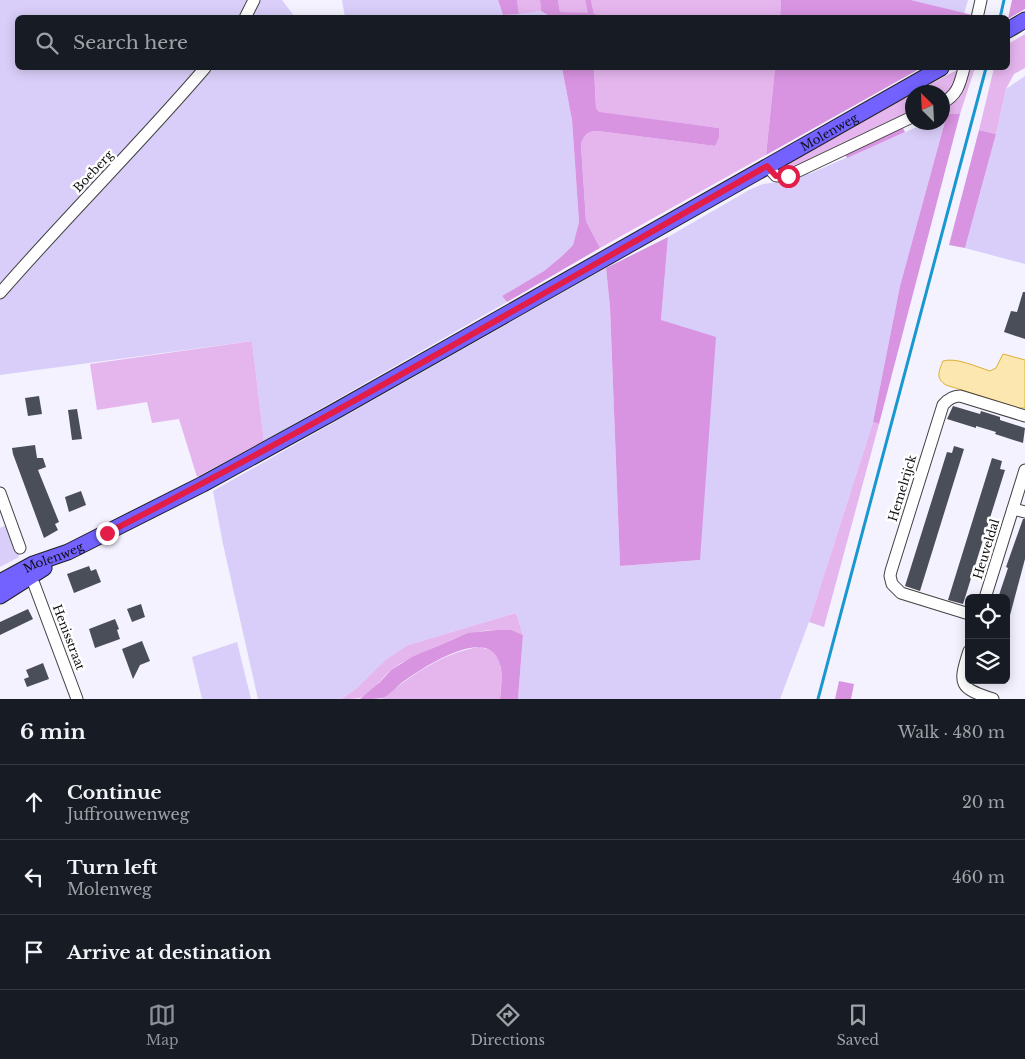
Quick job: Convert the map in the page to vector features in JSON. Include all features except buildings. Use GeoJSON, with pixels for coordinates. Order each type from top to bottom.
{"type":"FeatureCollection","features":[{"type":"Feature","properties":{"kind":"main road"},"geometry":{"type":"LineString","coordinates":[[1010,29],[1025,20]]}},
{"type":"Feature","properties":{"kind":"main road","name":"Molenweg"},"geometry":{"type":"LineString","coordinates":[[2,581],[33,564],[68,552],[203,484],[937,70]]}},
{"type":"Feature","properties":{"kind":"main road"},"geometry":{"type":"LineString","coordinates":[[0,596],[68,552]]}},
{"type":"Feature","properties":{"kind":"street"},"geometry":{"type":"LineString","coordinates":[[246,15],[254,0]]}},
{"type":"Feature","properties":{"kind":"street"},"geometry":{"type":"LineString","coordinates":[[978,15],[981,0]]}},
{"type":"Feature","properties":{"kind":"street","name":"Boeberg"},"geometry":{"type":"LineString","coordinates":[[0,292],[179,99],[203,70]]}},
{"type":"Feature","properties":{"kind":"street"},"geometry":{"type":"LineString","coordinates":[[950,99],[958,90],[963,70]]}},
{"type":"Feature","properties":{"kind":"street"},"geometry":{"type":"LineString","coordinates":[[767,166],[776,176],[788,176],[905,120]]}},
{"type":"Feature","properties":{"kind":"street","name":"Hemelrijck"},"geometry":{"type":"LineString","coordinates":[[965,613],[901,594],[892,584],[891,571],[943,404],[952,397],[960,396],[1025,416]]}},
{"type":"Feature","properties":{"kind":"street","name":"Heuveldal"},"geometry":{"type":"LineString","coordinates":[[986,594],[1025,470]]}},
{"type":"Feature","properties":{"kind":"street"},"geometry":{"type":"LineString","coordinates":[[0,493],[20,548]]}},
{"type":"Feature","properties":{"kind":"street","name":"Heuveldal"},"geometry":{"type":"LineString","coordinates":[[1013,508],[1025,512]]}},
{"type":"Feature","properties":{"kind":"street","name":"Henisstraat"},"geometry":{"type":"LineString","coordinates":[[34,584],[76,699]]}},
{"type":"Feature","properties":{"kind":"street"},"geometry":{"type":"LineString","coordinates":[[965,663],[962,672],[963,683],[968,690],[993,699]]}},
{"type":"Feature","properties":{"kind":"shaded area"},"geometry":{"type":"Polygon","coordinates":[[[0,0],[248,0],[239,15],[15,15],[15,70],[197,70],[171,102],[24,257],[0,286],[0,0]]]}},
{"type":"Feature","properties":{"kind":"shaded area"},"geometry":{"type":"Polygon","coordinates":[[[260,0],[282,0],[293,15],[251,15],[260,0]]]}},
{"type":"Feature","properties":{"kind":"shaded area"},"geometry":{"type":"Polygon","coordinates":[[[342,0],[498,0],[503,15],[345,15],[342,0]]]}},
{"type":"Feature","properties":{"kind":"shaded area"},"geometry":{"type":"Polygon","coordinates":[[[498,0],[517,0],[519,14],[503,15],[498,0]]]}},
{"type":"Feature","properties":{"kind":"shaded area"},"geometry":{"type":"Polygon","coordinates":[[[517,0],[540,0],[541,11],[519,14],[517,0]]]}},
{"type":"Feature","properties":{"kind":"shaded area"},"geometry":{"type":"Polygon","coordinates":[[[540,0],[558,0],[560,12],[588,13],[585,0],[591,0],[594,14],[602,15],[548,15],[541,11],[540,0]]]}},
{"type":"Feature","properties":{"kind":"shaded area"},"geometry":{"type":"Polygon","coordinates":[[[558,0],[585,0],[589,14],[560,12],[558,0]]]}},
{"type":"Feature","properties":{"kind":"shaded area"},"geometry":{"type":"Polygon","coordinates":[[[591,0],[781,0],[780,15],[594,14],[591,0]]]}},
{"type":"Feature","properties":{"kind":"shaded area"},"geometry":{"type":"Polygon","coordinates":[[[781,0],[911,0],[972,15],[780,15],[781,0]]]}},
{"type":"Feature","properties":{"kind":"shaded area"},"geometry":{"type":"Polygon","coordinates":[[[911,0],[968,0],[964,14],[911,0]]]}},
{"type":"Feature","properties":{"kind":"shaded area"},"geometry":{"type":"Polygon","coordinates":[[[1012,0],[1025,0],[1025,9],[1010,18],[1012,0]]]}},
{"type":"Feature","properties":{"kind":"shaded area"},"geometry":{"type":"Polygon","coordinates":[[[541,11],[548,15],[503,15],[541,11]]]}},
{"type":"Feature","properties":{"kind":"shaded area"},"geometry":{"type":"Polygon","coordinates":[[[1025,34],[1025,68],[1014,74],[1006,89],[996,134],[979,130],[994,70],[1010,70],[1010,43],[1025,34]]]}},
{"type":"Feature","properties":{"kind":"shaded area"},"geometry":{"type":"Polygon","coordinates":[[[208,70],[562,70],[572,120],[579,222],[573,245],[544,271],[502,296],[507,302],[264,441],[252,341],[0,375],[0,300],[208,70]]]}},
{"type":"Feature","properties":{"kind":"shaded area"},"geometry":{"type":"Polygon","coordinates":[[[562,70],[594,70],[596,108],[599,112],[719,128],[719,137],[715,146],[598,131],[586,134],[581,145],[586,221],[600,248],[507,302],[502,296],[544,271],[573,245],[579,222],[572,120],[562,70]]]}},
{"type":"Feature","properties":{"kind":"shaded area"},"geometry":{"type":"Polygon","coordinates":[[[594,70],[775,70],[766,155],[600,248],[586,221],[581,145],[586,134],[598,131],[715,146],[719,128],[599,113],[596,108],[594,70]]]}},
{"type":"Feature","properties":{"kind":"shaded area"},"geometry":{"type":"Polygon","coordinates":[[[775,70],[917,70],[766,155],[775,70]]]}},
{"type":"Feature","properties":{"kind":"shaded area"},"geometry":{"type":"Polygon","coordinates":[[[957,70],[956,83],[950,90],[950,85],[929,85],[957,70]]]}},
{"type":"Feature","properties":{"kind":"shaded area"},"geometry":{"type":"Polygon","coordinates":[[[968,70],[974,70],[960,114],[950,114],[950,103],[961,91],[968,70]]]}},
{"type":"Feature","properties":{"kind":"shaded area"},"geometry":{"type":"Polygon","coordinates":[[[1025,76],[1025,264],[965,248],[996,134],[1006,89],[1025,76]]]}},
{"type":"Feature","properties":{"kind":"shaded area"},"geometry":{"type":"Polygon","coordinates":[[[905,98],[905,116],[789,171],[784,172],[780,169],[905,98]]]}},
{"type":"Feature","properties":{"kind":"shaded area"},"geometry":{"type":"Polygon","coordinates":[[[950,114],[960,114],[879,424],[873,422],[900,286],[943,130],[950,130],[950,114]]]}},
{"type":"Feature","properties":{"kind":"shaded area"},"geometry":{"type":"Polygon","coordinates":[[[902,126],[905,132],[847,158],[844,153],[902,126]]]}},
{"type":"Feature","properties":{"kind":"shaded area"},"geometry":{"type":"Polygon","coordinates":[[[910,130],[943,130],[900,286],[873,422],[809,622],[780,699],[518,699],[523,635],[516,613],[408,645],[341,699],[258,699],[213,491],[606,268],[610,307],[620,566],[700,560],[661,320],[668,237],[749,190],[763,184],[787,181],[807,171],[809,174],[910,130]]]}},
{"type":"Feature","properties":{"kind":"shaded area"},"geometry":{"type":"Polygon","coordinates":[[[979,130],[996,134],[965,248],[949,245],[979,130]]]}},
{"type":"Feature","properties":{"kind":"shaded area"},"geometry":{"type":"Polygon","coordinates":[[[668,237],[661,320],[716,337],[700,560],[620,566],[610,307],[606,268],[668,237]]]}},
{"type":"Feature","properties":{"kind":"shaded area"},"geometry":{"type":"Polygon","coordinates":[[[252,341],[264,441],[197,477],[179,419],[152,423],[147,402],[97,410],[90,364],[252,341]]]}},
{"type":"Feature","properties":{"kind":"shaded area"},"geometry":{"type":"Polygon","coordinates":[[[1003,354],[1025,360],[1025,408],[1019,408],[946,385],[940,380],[939,371],[943,361],[960,361],[990,371],[996,368],[1003,354]]]}},
{"type":"Feature","properties":{"kind":"shaded area"},"geometry":{"type":"Polygon","coordinates":[[[873,422],[879,424],[824,627],[809,622],[873,422]]]}},
{"type":"Feature","properties":{"kind":"shaded area"},"geometry":{"type":"Polygon","coordinates":[[[7,525],[19,557],[0,567],[0,528],[7,525]]]}},
{"type":"Feature","properties":{"kind":"shaded area"},"geometry":{"type":"Polygon","coordinates":[[[516,613],[523,635],[498,630],[473,633],[461,637],[437,646],[399,665],[360,698],[341,699],[357,688],[387,659],[408,645],[516,613]]]}},
{"type":"Feature","properties":{"kind":"shaded area"},"geometry":{"type":"Polygon","coordinates":[[[511,630],[523,635],[518,699],[500,699],[502,677],[497,657],[489,650],[478,647],[451,654],[423,668],[383,698],[360,699],[391,670],[412,657],[468,633],[511,630]]]}},
{"type":"Feature","properties":{"kind":"shaded area"},"geometry":{"type":"Polygon","coordinates":[[[237,642],[251,699],[202,699],[192,657],[237,642]]]}},
{"type":"Feature","properties":{"kind":"shaded area"},"geometry":{"type":"Polygon","coordinates":[[[479,647],[491,650],[498,659],[501,672],[500,699],[382,699],[415,674],[439,660],[452,654],[479,647]]]}},
{"type":"Feature","properties":{"kind":"shaded area"},"geometry":{"type":"Polygon","coordinates":[[[839,681],[854,684],[851,699],[835,699],[839,681]]]}},
{"type":"Feature","properties":{"kind":"railway"},"geometry":{"type":"LineString","coordinates":[[1001,15],[1004,0]]}},
{"type":"Feature","properties":{"kind":"railway"},"geometry":{"type":"LineString","coordinates":[[818,699],[985,70]]}},
{"type":"Feature","properties":{"kind":"route"},"geometry":{"type":"LineString","coordinates":[[107,533],[203,484],[332,413],[767,166],[776,176],[788,176]]}}]}
